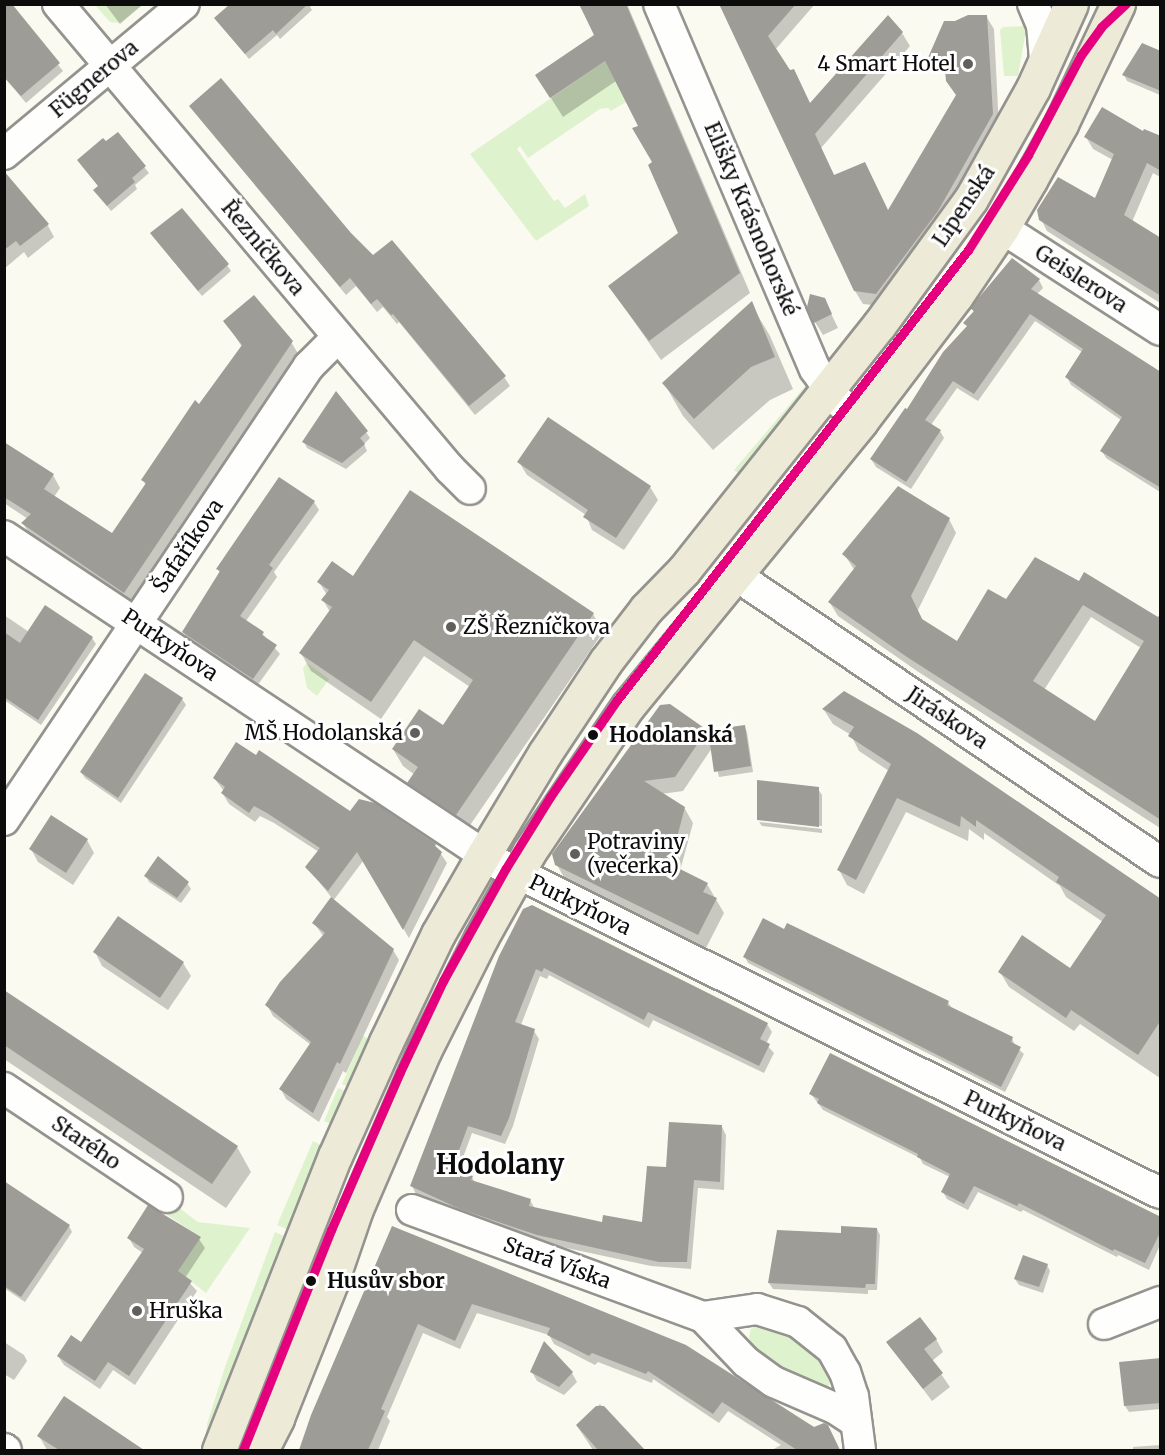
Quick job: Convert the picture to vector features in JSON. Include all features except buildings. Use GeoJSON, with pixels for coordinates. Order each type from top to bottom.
{"type":"FeatureCollection","features":[{"type":"Feature","properties":{"kind":"main road","name":"Lipenská"},"geometry":{"type":"LineString","coordinates":[[219,1450],[335,1156],[438,934],[484,854],[545,753],[606,661],[646,609],[684,570],[885,316],[971,199],[998,154],[1071,4]]}},
{"type":"Feature","properties":{"kind":"main road","name":"Lipenská"},"geometry":{"type":"LineString","coordinates":[[861,421],[920,345],[1002,228],[1061,124],[1118,4]]}},
{"type":"Feature","properties":{"kind":"main road"},"geometry":{"type":"LineString","coordinates":[[261,1450],[277,1418],[323,1303],[356,1209],[424,1051],[481,938],[518,874],[547,825],[628,706],[861,421]]}},
{"type":"Feature","properties":{"kind":"street","name":"Řezníčkova"},"geometry":{"type":"LineString","coordinates":[[58,4],[450,469],[470,489]]}},
{"type":"Feature","properties":{"kind":"street","name":"Fügnerova"},"geometry":{"type":"LineString","coordinates":[[4,154],[183,4]]}},
{"type":"Feature","properties":{"kind":"street","name":"Elišky Krásnohorské"},"geometry":{"type":"LineString","coordinates":[[659,4],[815,369],[827,389],[861,421]]}},
{"type":"Feature","properties":{"kind":"street"},"geometry":{"type":"LineString","coordinates":[[1033,4],[1042,25],[1045,60]]}},
{"type":"Feature","properties":{"kind":"street","name":"Geislerova"},"geometry":{"type":"LineString","coordinates":[[1002,228],[1161,330]]}},
{"type":"Feature","properties":{"kind":"street","name":"Šafaříkova"},"geometry":{"type":"LineString","coordinates":[[4,820],[309,366],[338,337]]}},
{"type":"Feature","properties":{"kind":"street","name":"Purkyňova"},"geometry":{"type":"LineString","coordinates":[[4,536],[484,854],[518,874],[1161,1193]]}},
{"type":"Feature","properties":{"kind":"street","name":"Jiráskova"},"geometry":{"type":"LineString","coordinates":[[734,574],[1161,862]]}},
{"type":"Feature","properties":{"kind":"street","name":"Starého"},"geometry":{"type":"LineString","coordinates":[[4,1088],[167,1197]]}},
{"type":"Feature","properties":{"kind":"street","name":"Stará Víska"},"geometry":{"type":"LineString","coordinates":[[412,1210],[703,1317],[746,1362],[774,1382],[836,1409],[858,1436]]}},
{"type":"Feature","properties":{"kind":"street"},"geometry":{"type":"LineString","coordinates":[[1104,1324],[1161,1302]]}},
{"type":"Feature","properties":{"kind":"street","name":"Stará Víska"},"geometry":{"type":"LineString","coordinates":[[703,1317],[757,1309],[798,1322],[816,1335],[832,1349],[845,1372],[853,1396],[858,1436]]}},
{"type":"Feature","properties":{"kind":"green space"},"geometry":{"type":"Polygon","coordinates":[[[95,5],[143,5],[120,23],[110,22],[95,5]]]}},
{"type":"Feature","properties":{"kind":"green space"},"geometry":{"type":"Polygon","coordinates":[[[1025,26],[1018,76],[1004,76],[1000,30],[1003,27],[1025,26]]]}},
{"type":"Feature","properties":{"kind":"green space"},"geometry":{"type":"Polygon","coordinates":[[[605,61],[626,102],[611,111],[608,108],[600,109],[528,158],[520,146],[517,149],[554,201],[558,199],[565,208],[585,194],[589,206],[536,241],[470,154],[605,61]]]}},
{"type":"Feature","properties":{"kind":"green space"},"geometry":{"type":"Polygon","coordinates":[[[806,385],[807,390],[747,480],[734,470],[806,385]]]}},
{"type":"Feature","properties":{"kind":"green space"},"geometry":{"type":"Polygon","coordinates":[[[307,663],[329,679],[317,696],[307,688],[303,668],[307,663]]]}},
{"type":"Feature","properties":{"kind":"green space"},"geometry":{"type":"Polygon","coordinates":[[[363,1036],[376,1042],[355,1090],[342,1084],[363,1036]]]}},
{"type":"Feature","properties":{"kind":"green space"},"geometry":{"type":"Polygon","coordinates":[[[338,1088],[355,1095],[340,1128],[324,1121],[338,1088]]]}},
{"type":"Feature","properties":{"kind":"green space"},"geometry":{"type":"Polygon","coordinates":[[[313,1141],[323,1146],[294,1232],[277,1225],[313,1141]]]}},
{"type":"Feature","properties":{"kind":"green space"},"geometry":{"type":"Polygon","coordinates":[[[174,1204],[198,1222],[250,1228],[206,1293],[178,1271],[200,1237],[166,1214],[174,1204]]]}},
{"type":"Feature","properties":{"kind":"green space"},"geometry":{"type":"Polygon","coordinates":[[[275,1232],[291,1239],[267,1285],[261,1288],[268,1295],[205,1446],[207,1424],[225,1367],[275,1232]]]}},
{"type":"Feature","properties":{"kind":"green space"},"geometry":{"type":"Polygon","coordinates":[[[766,1319],[815,1348],[828,1369],[830,1383],[827,1390],[791,1381],[753,1350],[749,1337],[751,1329],[766,1319]]]}},
{"type":"Feature","properties":{"kind":"tram line","name":"4"},"geometry":{"type":"LineString","coordinates":[[243,1450],[331,1230],[400,1072],[443,981],[506,868],[550,797],[617,700],[968,250],[1028,155],[1081,55],[1101,27],[1126,4]]}},
{"type":"Feature","properties":{"kind":"place","name":"4 Smart Hotel"},"geometry":{"type":"Point","coordinates":[968,64]}},
{"type":"Feature","properties":{"kind":"place","name":"ZŠ Řezníčkova"},"geometry":{"type":"Point","coordinates":[451,627]}},
{"type":"Feature","properties":{"kind":"place","name":"MŠ Hodolanská"},"geometry":{"type":"Point","coordinates":[415,733]}},
{"type":"Feature","properties":{"kind":"place","name":"Hodolanská"},"geometry":{"type":"Point","coordinates":[593,735]}},
{"type":"Feature","properties":{"kind":"place","name":"Potraviny (večerka)"},"geometry":{"type":"Point","coordinates":[575,854]}},
{"type":"Feature","properties":{"kind":"place","name":"Husův sbor"},"geometry":{"type":"Point","coordinates":[311,1281]}},
{"type":"Feature","properties":{"kind":"place","name":"Hruška"},"geometry":{"type":"Point","coordinates":[137,1311]}},
{"type":"Feature","properties":{"kind":"district","name":"Hodolany"},"geometry":{"type":"Point","coordinates":[500,1165]}}]}
